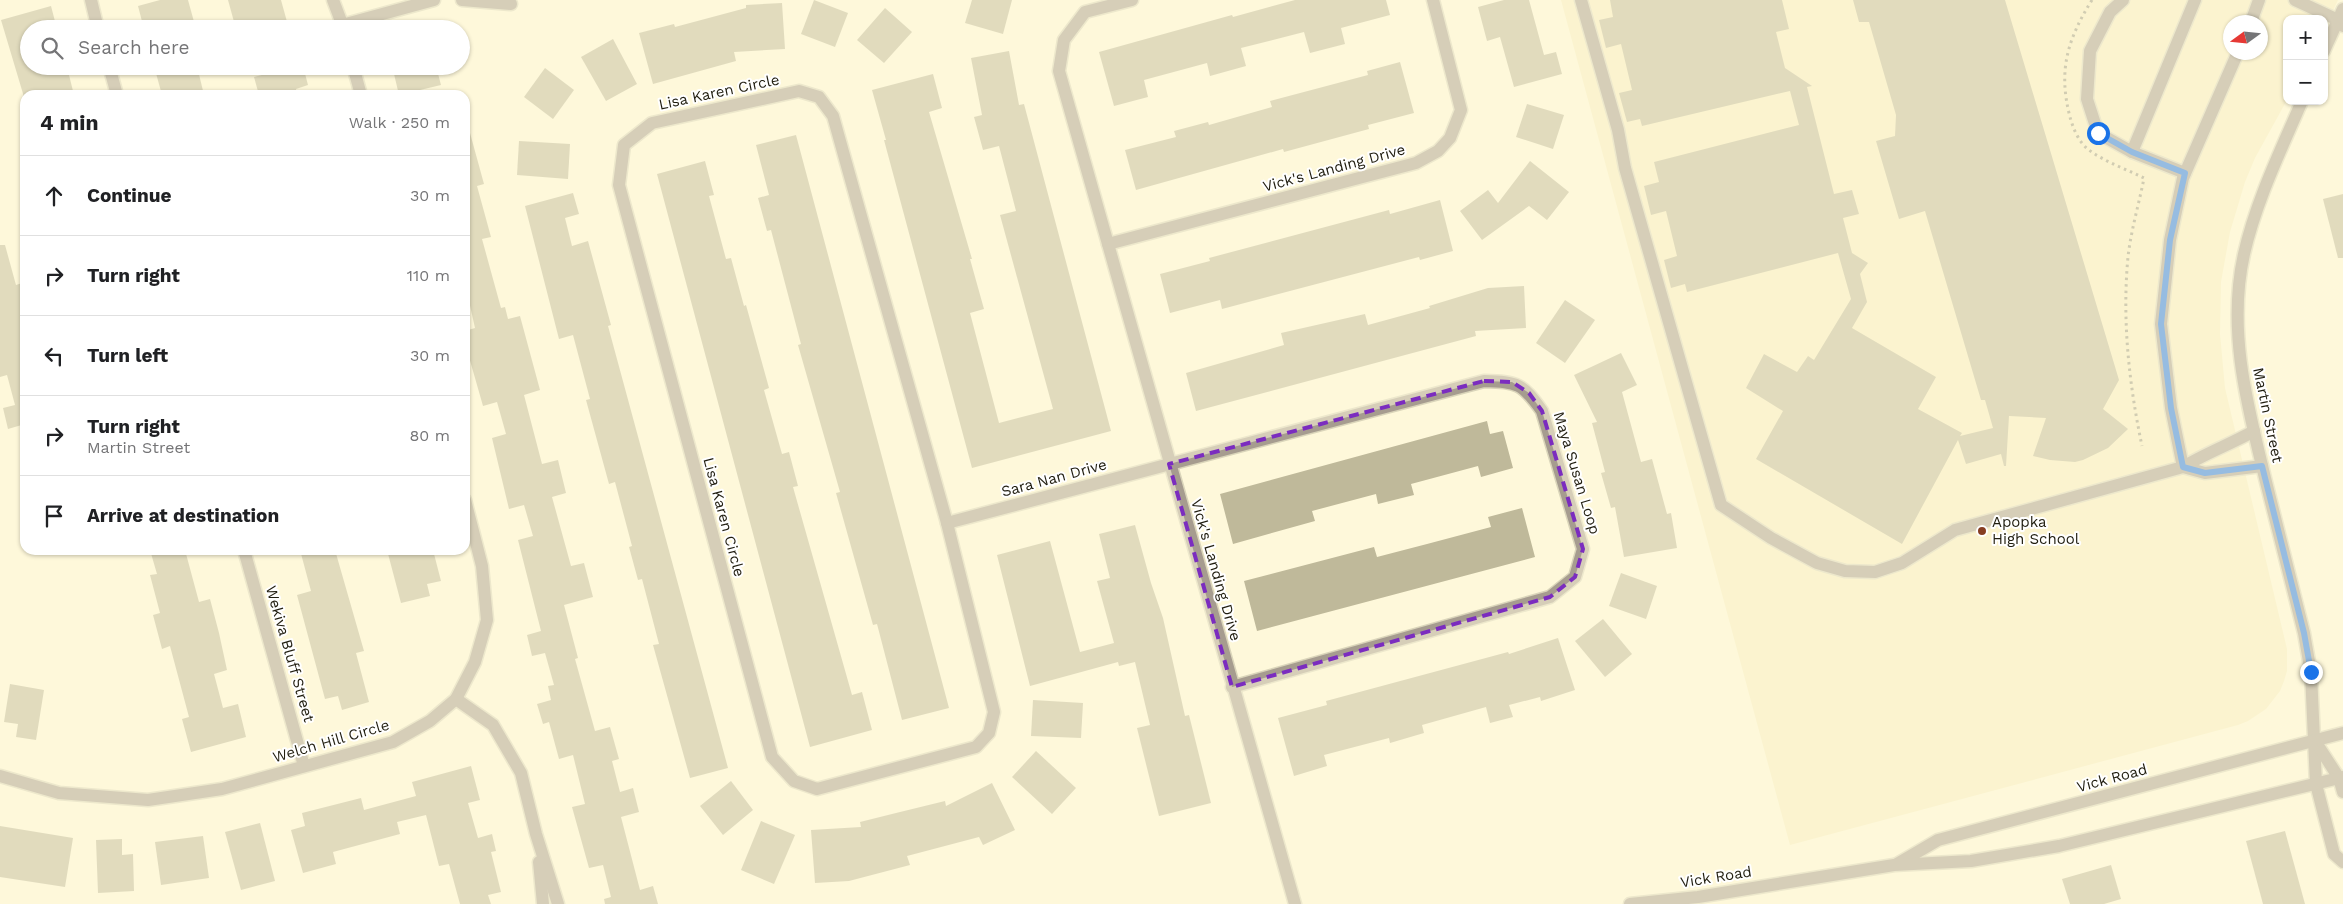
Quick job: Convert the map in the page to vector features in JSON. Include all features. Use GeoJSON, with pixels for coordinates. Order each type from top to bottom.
{"type":"FeatureCollection","features":[{"type":"Feature","properties":{"kind":"street"},"geometry":{"type":"LineString","coordinates":[[91,0],[96,20]]}},
{"type":"Feature","properties":{"kind":"street"},"geometry":{"type":"LineString","coordinates":[[333,0],[340,20]]}},
{"type":"Feature","properties":{"kind":"street"},"geometry":{"type":"LineString","coordinates":[[367,20],[434,0]]}},
{"type":"Feature","properties":{"kind":"street"},"geometry":{"type":"LineString","coordinates":[[462,0],[511,4]]}},
{"type":"Feature","properties":{"kind":"street","name":"Vick's Landing Drive"},"geometry":{"type":"LineString","coordinates":[[1132,0],[1086,12],[1064,40],[1060,71],[1294,904]]}},
{"type":"Feature","properties":{"kind":"street","name":"Vick's Landing Drive"},"geometry":{"type":"LineString","coordinates":[[1108,244],[1416,163],[1438,151],[1450,138],[1461,110],[1433,0]]}},
{"type":"Feature","properties":{"kind":"street"},"geometry":{"type":"LineString","coordinates":[[1581,0],[1618,130],[1625,168],[1721,505],[1771,538],[1817,563],[1845,571],[1875,572],[1902,563],[1955,530],[2183,467],[2201,456],[2216,451],[2254,431]]}},
{"type":"Feature","properties":{"kind":"street"},"geometry":{"type":"LineString","coordinates":[[2124,0],[2110,12],[2090,51],[2087,99],[2098,133],[2132,152],[2185,173]]}},
{"type":"Feature","properties":{"kind":"street"},"geometry":{"type":"LineString","coordinates":[[2132,152],[2194,0]]}},
{"type":"Feature","properties":{"kind":"street"},"geometry":{"type":"LineString","coordinates":[[2254,15],[2259,0]]}},
{"type":"Feature","properties":{"kind":"street"},"geometry":{"type":"LineString","coordinates":[[2295,0],[2341,18],[2328,43]]}},
{"type":"Feature","properties":{"kind":"street"},"geometry":{"type":"LineString","coordinates":[[2183,467],[2171,408],[2161,324],[2170,240],[2185,173],[2234,60]]}},
{"type":"Feature","properties":{"kind":"street"},"geometry":{"type":"LineString","coordinates":[[111,75],[116,90]]}},
{"type":"Feature","properties":{"kind":"street"},"geometry":{"type":"LineString","coordinates":[[355,75],[360,90]]}},
{"type":"Feature","properties":{"kind":"street","name":"Lisa Karen Circle"},"geometry":{"type":"LineString","coordinates":[[799,91],[819,98],[833,116],[947,523],[994,712],[989,733],[976,747],[816,789],[794,781],[772,757],[619,185],[624,145],[652,123],[799,91]]}},
{"type":"Feature","properties":{"kind":"street","name":"Martin Street"},"geometry":{"type":"LineString","coordinates":[[2300,105],[2264,190],[2243,262],[2237,332],[2245,394],[2304,633],[2311,672],[2316,784],[2334,854],[2343,862]]}},
{"type":"Feature","properties":{"kind":"street","name":"Maya Susan Loop"},"geometry":{"type":"LineString","coordinates":[[1170,464],[1484,381],[1512,382],[1529,393],[1542,412],[1583,548],[1575,577],[1550,596],[1232,687]]}},
{"type":"Feature","properties":{"kind":"street","name":"Sara Nan Drive"},"geometry":{"type":"LineString","coordinates":[[947,523],[1170,464]]}},
{"type":"Feature","properties":{"kind":"street"},"geometry":{"type":"LineString","coordinates":[[2183,467],[2205,473],[2262,466]]}},
{"type":"Feature","properties":{"kind":"street","name":"Welch Hill Circle"},"geometry":{"type":"LineString","coordinates":[[0,776],[59,793],[148,800],[222,789],[393,742],[430,721],[456,699],[475,662],[486,620],[482,566],[470,519]]}},
{"type":"Feature","properties":{"kind":"street","name":"Wekiva Bluff Street"},"geometry":{"type":"LineString","coordinates":[[245,555],[304,766]]}},
{"type":"Feature","properties":{"kind":"street"},"geometry":{"type":"LineString","coordinates":[[456,699],[493,724],[521,773],[536,834],[558,904]]}},
{"type":"Feature","properties":{"kind":"street","name":"Vick Road"},"geometry":{"type":"LineString","coordinates":[[1894,865],[1938,840],[2343,733]]}},
{"type":"Feature","properties":{"kind":"street"},"geometry":{"type":"LineString","coordinates":[[2315,741],[2341,777],[2343,792]]}},
{"type":"Feature","properties":{"kind":"street","name":"Vick Road"},"geometry":{"type":"LineString","coordinates":[[1630,904],[1698,897],[1894,865],[1970,861],[2059,846],[2341,777]]}},
{"type":"Feature","properties":{"kind":"street"},"geometry":{"type":"LineString","coordinates":[[536,834],[542,904]]}},
{"type":"Feature","properties":{"kind":"path"},"geometry":{"type":"LineString","coordinates":[[2092,0],[2078,22],[2066,55],[2064,93],[2073,128],[2088,150],[2144,178],[2128,255],[2126,318],[2132,395],[2142,446]]}},
{"type":"Feature","properties":{"kind":"highlighted area"},"geometry":{"type":"Polygon","coordinates":[[[1484,381],[1512,382],[1529,393],[1542,411],[1583,549],[1575,577],[1550,597],[1232,687],[1169,464],[1484,381]]]}},
{"type":"Feature","properties":{"kind":"shaded area","name":"Apopka High School"},"geometry":{"type":"Polygon","coordinates":[[[1561,0],[2338,0],[2328,21],[2328,15],[2283,15],[2284,105],[2255,158],[2245,182],[2230,232],[2221,282],[2220,334],[2225,388],[2287,649],[2287,671],[2280,691],[2266,709],[2238,725],[1790,845],[1561,0]]]}},
{"type":"Feature","properties":{"kind":"building"},"geometry":{"type":"Polygon","coordinates":[[[160,0],[188,0],[194,20],[142,20],[138,6],[160,0]]]}},
{"type":"Feature","properties":{"kind":"building"},"geometry":{"type":"Polygon","coordinates":[[[228,0],[281,0],[287,20],[234,20],[228,0]]]}},
{"type":"Feature","properties":{"kind":"building"},"geometry":{"type":"Polygon","coordinates":[[[814,0],[848,13],[835,47],[801,34],[814,0]]]}},
{"type":"Feature","properties":{"kind":"building"},"geometry":{"type":"Polygon","coordinates":[[[972,0],[1012,0],[1003,34],[965,23],[972,0]]]}},
{"type":"Feature","properties":{"kind":"building"},"geometry":{"type":"Polygon","coordinates":[[[1295,0],[1386,0],[1390,15],[1341,28],[1345,44],[1310,53],[1304,32],[1241,48],[1246,66],[1210,76],[1207,63],[1144,80],[1148,97],[1114,106],[1099,52],[1232,15],[1233,17],[1295,0]]]}},
{"type":"Feature","properties":{"kind":"building"},"geometry":{"type":"Polygon","coordinates":[[[1504,0],[1529,0],[1544,55],[1556,52],[1562,74],[1514,87],[1500,37],[1487,41],[1478,7],[1504,0]]]}},
{"type":"Feature","properties":{"kind":"building"},"geometry":{"type":"Polygon","coordinates":[[[1610,0],[1782,0],[1789,29],[1776,32],[1785,68],[1812,86],[1807,87],[1834,194],[1852,190],[1859,214],[1843,218],[1852,253],[1868,263],[1860,274],[1867,302],[1852,328],[1936,377],[1918,409],[1962,433],[1960,436],[1993,428],[1985,400],[1981,400],[1925,211],[1899,219],[1876,141],[1895,136],[1896,115],[1869,22],[1859,22],[1853,0],[2005,0],[2119,380],[2103,409],[2128,429],[2108,448],[2075,462],[2050,460],[2033,456],[2046,418],[2009,416],[2006,466],[2004,466],[2001,454],[1966,464],[1958,440],[1902,544],[1756,459],[1783,411],[1746,388],[1764,354],[1797,372],[1808,356],[1814,360],[1851,299],[1838,253],[1687,292],[1685,284],[1671,288],[1664,260],[1677,256],[1666,211],[1651,215],[1644,186],[1659,182],[1654,162],[1799,125],[1790,91],[1642,126],[1640,119],[1627,122],[1619,93],[1632,90],[1621,44],[1606,48],[1599,20],[1613,17],[1610,0]]]}},
{"type":"Feature","properties":{"kind":"building"},"geometry":{"type":"Polygon","coordinates":[[[782,3],[785,49],[734,52],[736,61],[653,84],[639,33],[674,24],[675,27],[746,8],[746,5],[782,3]]]}},
{"type":"Feature","properties":{"kind":"building"},"geometry":{"type":"Polygon","coordinates":[[[51,6],[55,20],[20,20],[20,75],[69,75],[73,90],[22,90],[1,20],[51,6]]]}},
{"type":"Feature","properties":{"kind":"building"},"geometry":{"type":"Polygon","coordinates":[[[885,8],[912,32],[884,63],[857,40],[885,8]]]}},
{"type":"Feature","properties":{"kind":"building"},"geometry":{"type":"Polygon","coordinates":[[[613,39],[637,84],[606,101],[581,57],[613,39]]]}},
{"type":"Feature","properties":{"kind":"building"},"geometry":{"type":"Polygon","coordinates":[[[1009,51],[1019,105],[1024,104],[1111,431],[972,468],[872,90],[933,74],[942,108],[929,112],[972,259],[970,259],[984,309],[970,313],[999,423],[1053,409],[1000,215],[1016,211],[999,146],[983,150],[974,117],[982,115],[971,58],[1009,51]]]}},
{"type":"Feature","properties":{"kind":"building"},"geometry":{"type":"Polygon","coordinates":[[[1400,62],[1414,113],[1368,125],[1369,129],[1284,152],[1283,149],[1136,190],[1125,150],[1176,137],[1174,131],[1208,122],[1209,125],[1272,107],[1270,101],[1368,75],[1367,71],[1400,62]]]}},
{"type":"Feature","properties":{"kind":"building"},"geometry":{"type":"Polygon","coordinates":[[[545,68],[574,90],[553,119],[524,97],[545,68]]]}},
{"type":"Feature","properties":{"kind":"building"},"geometry":{"type":"Polygon","coordinates":[[[156,75],[199,75],[203,90],[161,90],[156,75]]]}},
{"type":"Feature","properties":{"kind":"building"},"geometry":{"type":"Polygon","coordinates":[[[262,75],[305,75],[308,85],[296,90],[258,90],[254,77],[262,75]]]}},
{"type":"Feature","properties":{"kind":"building"},"geometry":{"type":"Polygon","coordinates":[[[394,75],[438,75],[441,85],[420,90],[398,90],[394,75]]]}},
{"type":"Feature","properties":{"kind":"building"},"geometry":{"type":"Polygon","coordinates":[[[1527,104],[1564,115],[1553,149],[1516,137],[1527,104]]]}},
{"type":"Feature","properties":{"kind":"building"},"geometry":{"type":"Polygon","coordinates":[[[470,133],[484,184],[477,186],[491,237],[482,239],[501,308],[505,307],[508,319],[520,316],[540,390],[524,395],[542,464],[558,460],[566,493],[552,497],[571,566],[584,563],[593,597],[564,605],[578,658],[575,659],[595,731],[610,727],[619,759],[612,761],[620,792],[633,788],[639,812],[621,817],[640,890],[653,886],[658,904],[605,904],[604,899],[611,897],[603,865],[589,868],[572,807],[585,804],[573,755],[559,759],[549,722],[543,724],[537,704],[551,700],[548,686],[554,685],[545,653],[532,656],[527,635],[541,631],[518,540],[533,536],[524,505],[509,509],[492,438],[506,434],[497,402],[483,406],[470,360],[470,330],[475,328],[470,306],[470,133]]]}},
{"type":"Feature","properties":{"kind":"building"},"geometry":{"type":"Polygon","coordinates":[[[796,135],[949,708],[902,720],[877,624],[873,625],[836,493],[840,492],[798,345],[801,344],[771,230],[767,231],[758,198],[769,195],[756,145],[796,135]]]}},
{"type":"Feature","properties":{"kind":"building"},"geometry":{"type":"Polygon","coordinates":[[[519,141],[570,144],[568,179],[517,175],[519,141]]]}},
{"type":"Feature","properties":{"kind":"building"},"geometry":{"type":"Polygon","coordinates":[[[705,161],[714,195],[709,196],[726,259],[731,258],[744,306],[746,305],[769,388],[764,390],[782,454],[789,452],[798,486],[793,487],[852,695],[862,692],[872,730],[810,747],[657,174],[705,161]]]}},
{"type":"Feature","properties":{"kind":"building"},"geometry":{"type":"Polygon","coordinates":[[[1530,161],[1569,192],[1547,220],[1529,206],[1482,240],[1460,211],[1488,190],[1498,203],[1530,161]]]}},
{"type":"Feature","properties":{"kind":"building"},"geometry":{"type":"Polygon","coordinates":[[[573,193],[579,214],[565,218],[572,246],[588,241],[611,325],[608,326],[728,768],[690,778],[653,645],[659,644],[642,579],[638,580],[629,547],[632,546],[615,482],[609,484],[586,400],[590,399],[573,335],[559,339],[525,206],[573,193]]]}},
{"type":"Feature","properties":{"kind":"building"},"geometry":{"type":"Polygon","coordinates":[[[2343,194],[2343,258],[2338,258],[2323,199],[2343,194]]]}},
{"type":"Feature","properties":{"kind":"building"},"geometry":{"type":"Polygon","coordinates":[[[1440,200],[1453,251],[1420,260],[1419,257],[1222,309],[1220,300],[1170,313],[1160,274],[1210,261],[1209,258],[1389,210],[1390,214],[1440,200]]]}},
{"type":"Feature","properties":{"kind":"building"},"geometry":{"type":"Polygon","coordinates":[[[0,245],[5,245],[16,285],[20,284],[20,425],[8,429],[3,408],[15,405],[7,375],[0,377],[0,245]]]}},
{"type":"Feature","properties":{"kind":"building"},"geometry":{"type":"Polygon","coordinates":[[[1524,286],[1526,328],[1475,331],[1476,336],[1196,411],[1186,373],[1284,345],[1281,333],[1365,314],[1368,325],[1430,308],[1429,306],[1488,288],[1524,286]]]}},
{"type":"Feature","properties":{"kind":"building"},"geometry":{"type":"Polygon","coordinates":[[[1565,300],[1595,320],[1565,363],[1536,343],[1565,300]]]}},
{"type":"Feature","properties":{"kind":"building"},"geometry":{"type":"Polygon","coordinates":[[[1621,353],[1637,385],[1622,392],[1641,462],[1652,459],[1667,514],[1671,513],[1677,548],[1624,557],[1615,507],[1611,508],[1601,473],[1605,472],[1592,423],[1597,422],[1574,375],[1621,353]]]}},
{"type":"Feature","properties":{"kind":"building"},"geometry":{"type":"Polygon","coordinates":[[[1487,421],[1490,434],[1503,431],[1513,468],[1481,477],[1478,466],[1411,484],[1414,495],[1378,504],[1376,494],[1312,511],[1315,521],[1233,544],[1220,494],[1487,421]]]}},
{"type":"Feature","properties":{"kind":"building"},"geometry":{"type":"Polygon","coordinates":[[[1522,508],[1535,557],[1257,631],[1244,581],[1374,547],[1377,557],[1427,544],[1491,527],[1488,517],[1522,508]]]}},
{"type":"Feature","properties":{"kind":"building"},"geometry":{"type":"Polygon","coordinates":[[[1135,525],[1163,618],[1185,716],[1189,715],[1211,803],[1159,816],[1137,728],[1150,725],[1135,662],[1119,666],[1118,662],[1030,686],[997,555],[1050,541],[1080,652],[1114,643],[1097,581],[1110,578],[1099,534],[1135,525]]]}},
{"type":"Feature","properties":{"kind":"building"},"geometry":{"type":"Polygon","coordinates":[[[151,555],[186,555],[199,602],[210,599],[219,633],[227,670],[214,674],[223,708],[238,704],[246,737],[191,752],[182,719],[189,717],[170,646],[162,649],[153,615],[160,613],[150,575],[157,574],[151,555]]]}},
{"type":"Feature","properties":{"kind":"building"},"geometry":{"type":"Polygon","coordinates":[[[301,555],[336,555],[364,651],[356,653],[369,702],[342,710],[338,696],[325,699],[297,595],[311,591],[301,555]]]}},
{"type":"Feature","properties":{"kind":"building"},"geometry":{"type":"Polygon","coordinates":[[[388,555],[434,555],[441,581],[427,584],[430,596],[401,603],[388,555]]]}},
{"type":"Feature","properties":{"kind":"building"},"geometry":{"type":"Polygon","coordinates":[[[1621,573],[1657,586],[1646,619],[1609,606],[1621,573]]]}},
{"type":"Feature","properties":{"kind":"building"},"geometry":{"type":"Polygon","coordinates":[[[1603,619],[1632,654],[1605,677],[1575,641],[1603,619]]]}},
{"type":"Feature","properties":{"kind":"building"},"geometry":{"type":"Polygon","coordinates":[[[1558,638],[1575,690],[1541,701],[1540,697],[1509,705],[1513,717],[1490,723],[1486,707],[1422,725],[1424,733],[1390,743],[1389,738],[1324,755],[1327,766],[1294,776],[1278,718],[1327,705],[1326,701],[1508,652],[1509,654],[1558,638]]]}},
{"type":"Feature","properties":{"kind":"building"},"geometry":{"type":"Polygon","coordinates":[[[10,684],[44,690],[36,740],[16,737],[18,724],[4,722],[10,684]]]}},
{"type":"Feature","properties":{"kind":"building"},"geometry":{"type":"Polygon","coordinates":[[[1033,700],[1083,703],[1081,738],[1031,736],[1033,700]]]}},
{"type":"Feature","properties":{"kind":"building"},"geometry":{"type":"Polygon","coordinates":[[[1036,751],[1076,788],[1052,814],[1012,777],[1036,751]]]}},
{"type":"Feature","properties":{"kind":"building"},"geometry":{"type":"Polygon","coordinates":[[[471,766],[480,800],[468,803],[478,838],[492,834],[496,851],[491,852],[501,892],[488,895],[491,904],[460,904],[449,864],[439,866],[426,815],[397,822],[400,834],[333,852],[336,864],[303,873],[291,830],[305,826],[302,813],[361,798],[364,810],[416,796],[412,782],[471,766]]]}},
{"type":"Feature","properties":{"kind":"building"},"geometry":{"type":"Polygon","coordinates":[[[731,781],[753,810],[723,835],[700,806],[731,781]]]}},
{"type":"Feature","properties":{"kind":"building"},"geometry":{"type":"Polygon","coordinates":[[[992,783],[1015,830],[983,845],[979,837],[907,856],[910,865],[849,881],[815,883],[811,830],[861,827],[860,822],[896,813],[945,801],[946,806],[992,783]]]}},
{"type":"Feature","properties":{"kind":"building"},"geometry":{"type":"Polygon","coordinates":[[[761,821],[795,835],[774,884],[741,870],[761,821]]]}},
{"type":"Feature","properties":{"kind":"building"},"geometry":{"type":"Polygon","coordinates":[[[260,823],[275,881],[241,890],[225,832],[260,823]]]}},
{"type":"Feature","properties":{"kind":"building"},"geometry":{"type":"Polygon","coordinates":[[[0,826],[73,838],[65,887],[0,877],[0,826]]]}},
{"type":"Feature","properties":{"kind":"building"},"geometry":{"type":"Polygon","coordinates":[[[2285,831],[2305,904],[2263,904],[2246,841],[2285,831]]]}},
{"type":"Feature","properties":{"kind":"building"},"geometry":{"type":"Polygon","coordinates":[[[203,836],[209,878],[161,885],[155,842],[203,836]]]}},
{"type":"Feature","properties":{"kind":"building"},"geometry":{"type":"Polygon","coordinates":[[[122,839],[122,855],[133,854],[134,891],[98,893],[96,840],[122,839]]]}},
{"type":"Feature","properties":{"kind":"building"},"geometry":{"type":"Polygon","coordinates":[[[2111,865],[2121,899],[2104,904],[2070,904],[2062,879],[2111,865]]]}},
{"type":"Feature","properties":{"kind":"place","name":"Apopka High School"},"geometry":{"type":"Point","coordinates":[1982,531]}},
{"type":"Feature","properties":{"kind":"route"},"geometry":{"type":"LineString","coordinates":[[2098,133],[2132,152],[2185,173],[2170,240],[2161,324],[2171,408],[2183,467],[2205,473],[2262,466],[2304,633],[2311,672]]}}]}
